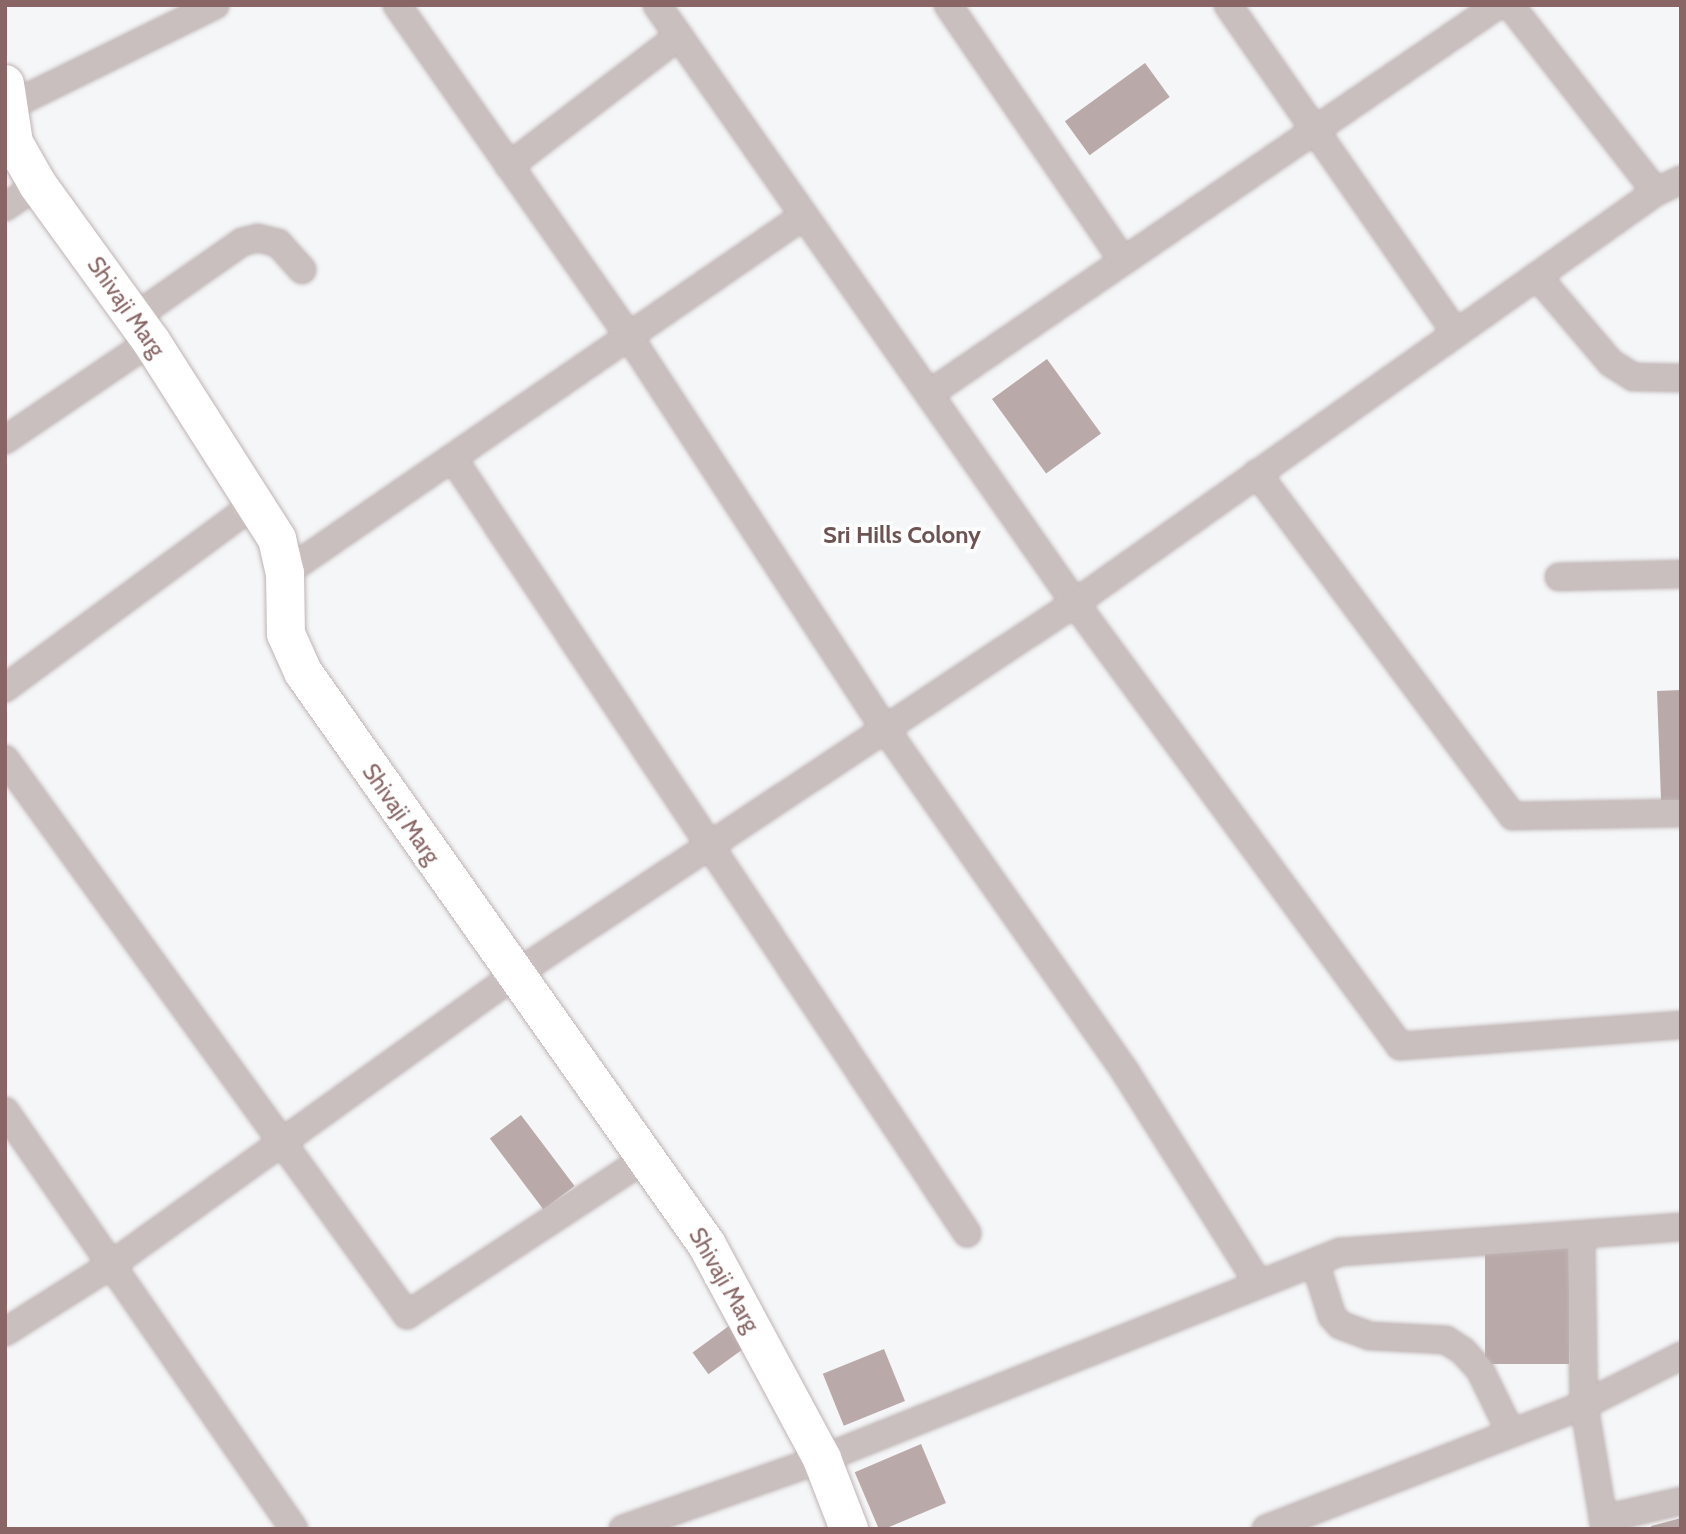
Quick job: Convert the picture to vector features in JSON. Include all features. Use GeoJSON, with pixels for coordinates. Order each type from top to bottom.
{"type":"FeatureCollection","features":[{"type":"Feature","properties":{"kind":"street"},"geometry":{"type":"LineString","coordinates":[[6,108],[215,5]]}},
{"type":"Feature","properties":{"kind":"street"},"geometry":{"type":"LineString","coordinates":[[397,5],[630,338],[884,727],[1126,1073],[1259,1284]]}},
{"type":"Feature","properties":{"kind":"street"},"geometry":{"type":"LineString","coordinates":[[657,5],[802,217],[1075,603],[1400,1046],[1681,1025]]}},
{"type":"Feature","properties":{"kind":"street"},"geometry":{"type":"LineString","coordinates":[[948,5],[1123,261]]}},
{"type":"Feature","properties":{"kind":"street"},"geometry":{"type":"LineString","coordinates":[[1228,5],[1456,333]]}},
{"type":"Feature","properties":{"kind":"street"},"geometry":{"type":"LineString","coordinates":[[929,394],[1498,5]]}},
{"type":"Feature","properties":{"kind":"street"},"geometry":{"type":"LineString","coordinates":[[1510,5],[1656,192]]}},
{"type":"Feature","properties":{"kind":"street"},"geometry":{"type":"LineString","coordinates":[[509,166],[679,36]]}},
{"type":"Feature","properties":{"kind":"street","name":"Shivaji Marg"},"geometry":{"type":"LineString","coordinates":[[5,84],[6,108],[14,143],[38,185],[143,329],[256,503],[276,539],[285,573],[286,634],[303,672],[707,1245],[822,1459],[849,1529]]}},
{"type":"Feature","properties":{"kind":"street"},"geometry":{"type":"LineString","coordinates":[[5,1332],[110,1265],[516,974],[884,727],[1075,603],[1656,192],[1681,180]]}},
{"type":"Feature","properties":{"kind":"street"},"geometry":{"type":"LineString","coordinates":[[5,207],[38,185]]}},
{"type":"Feature","properties":{"kind":"street"},"geometry":{"type":"LineString","coordinates":[[285,573],[454,460],[802,217]]}},
{"type":"Feature","properties":{"kind":"street"},"geometry":{"type":"LineString","coordinates":[[5,440],[143,329],[242,242],[258,238],[278,243],[302,270]]}},
{"type":"Feature","properties":{"kind":"street"},"geometry":{"type":"LineString","coordinates":[[1537,276],[1611,363],[1633,377],[1681,378]]}},
{"type":"Feature","properties":{"kind":"street"},"geometry":{"type":"LineString","coordinates":[[454,460],[967,1233]]}},
{"type":"Feature","properties":{"kind":"street"},"geometry":{"type":"LineString","coordinates":[[1257,473],[1513,816],[1681,813]]}},
{"type":"Feature","properties":{"kind":"street"},"geometry":{"type":"LineString","coordinates":[[5,688],[256,503]]}},
{"type":"Feature","properties":{"kind":"street"},"geometry":{"type":"LineString","coordinates":[[1559,577],[1681,574]]}},
{"type":"Feature","properties":{"kind":"street"},"geometry":{"type":"LineString","coordinates":[[5,759],[407,1315],[646,1158]]}},
{"type":"Feature","properties":{"kind":"street"},"geometry":{"type":"LineString","coordinates":[[5,1111],[294,1529]]}},
{"type":"Feature","properties":{"kind":"street"},"geometry":{"type":"LineString","coordinates":[[623,1529],[822,1459],[1340,1252],[1581,1238],[1681,1227]]}},
{"type":"Feature","properties":{"kind":"street"},"geometry":{"type":"LineString","coordinates":[[1581,1238],[1584,1405],[1604,1524],[1681,1501]]}},
{"type":"Feature","properties":{"kind":"street"},"geometry":{"type":"LineString","coordinates":[[1315,1262],[1332,1316],[1340,1325],[1370,1336],[1446,1340],[1463,1351],[1480,1370],[1510,1431]]}},
{"type":"Feature","properties":{"kind":"street"},"geometry":{"type":"LineString","coordinates":[[1266,1529],[1510,1431],[1584,1405],[1681,1356]]}},
{"type":"Feature","properties":{"kind":"building"},"geometry":{"type":"Polygon","coordinates":[[[1145,63],[1170,97],[1090,155],[1065,121],[1145,63]]]}},
{"type":"Feature","properties":{"kind":"building"},"geometry":{"type":"Polygon","coordinates":[[[1047,359],[1101,433],[1046,473],[992,399],[1047,359]]]}},
{"type":"Feature","properties":{"kind":"building"},"geometry":{"type":"Polygon","coordinates":[[[1681,690],[1681,800],[1661,800],[1657,691],[1681,690]]]}},
{"type":"Feature","properties":{"kind":"building"},"geometry":{"type":"Polygon","coordinates":[[[521,1115],[575,1186],[543,1210],[490,1138],[521,1115]]]}},
{"type":"Feature","properties":{"kind":"building"},"geometry":{"type":"Polygon","coordinates":[[[1485,1246],[1569,1246],[1569,1364],[1485,1364],[1485,1246]]]}},
{"type":"Feature","properties":{"kind":"building"},"geometry":{"type":"Polygon","coordinates":[[[733,1323],[749,1345],[708,1374],[693,1352],[733,1323]]]}},
{"type":"Feature","properties":{"kind":"building"},"geometry":{"type":"Polygon","coordinates":[[[884,1349],[905,1401],[844,1426],[823,1374],[884,1349]]]}},
{"type":"Feature","properties":{"kind":"building"},"geometry":{"type":"Polygon","coordinates":[[[921,1444],[946,1503],[879,1529],[855,1472],[921,1444]]]}},
{"type":"Feature","properties":{"kind":"building"},"geometry":{"type":"Polygon","coordinates":[[[1681,1518],[1681,1529],[1652,1529],[1651,1526],[1681,1518]]]}},
{"type":"Feature","properties":{"kind":"district","name":"Sri Hills Colony"},"geometry":{"type":"Point","coordinates":[902,535]}}]}
